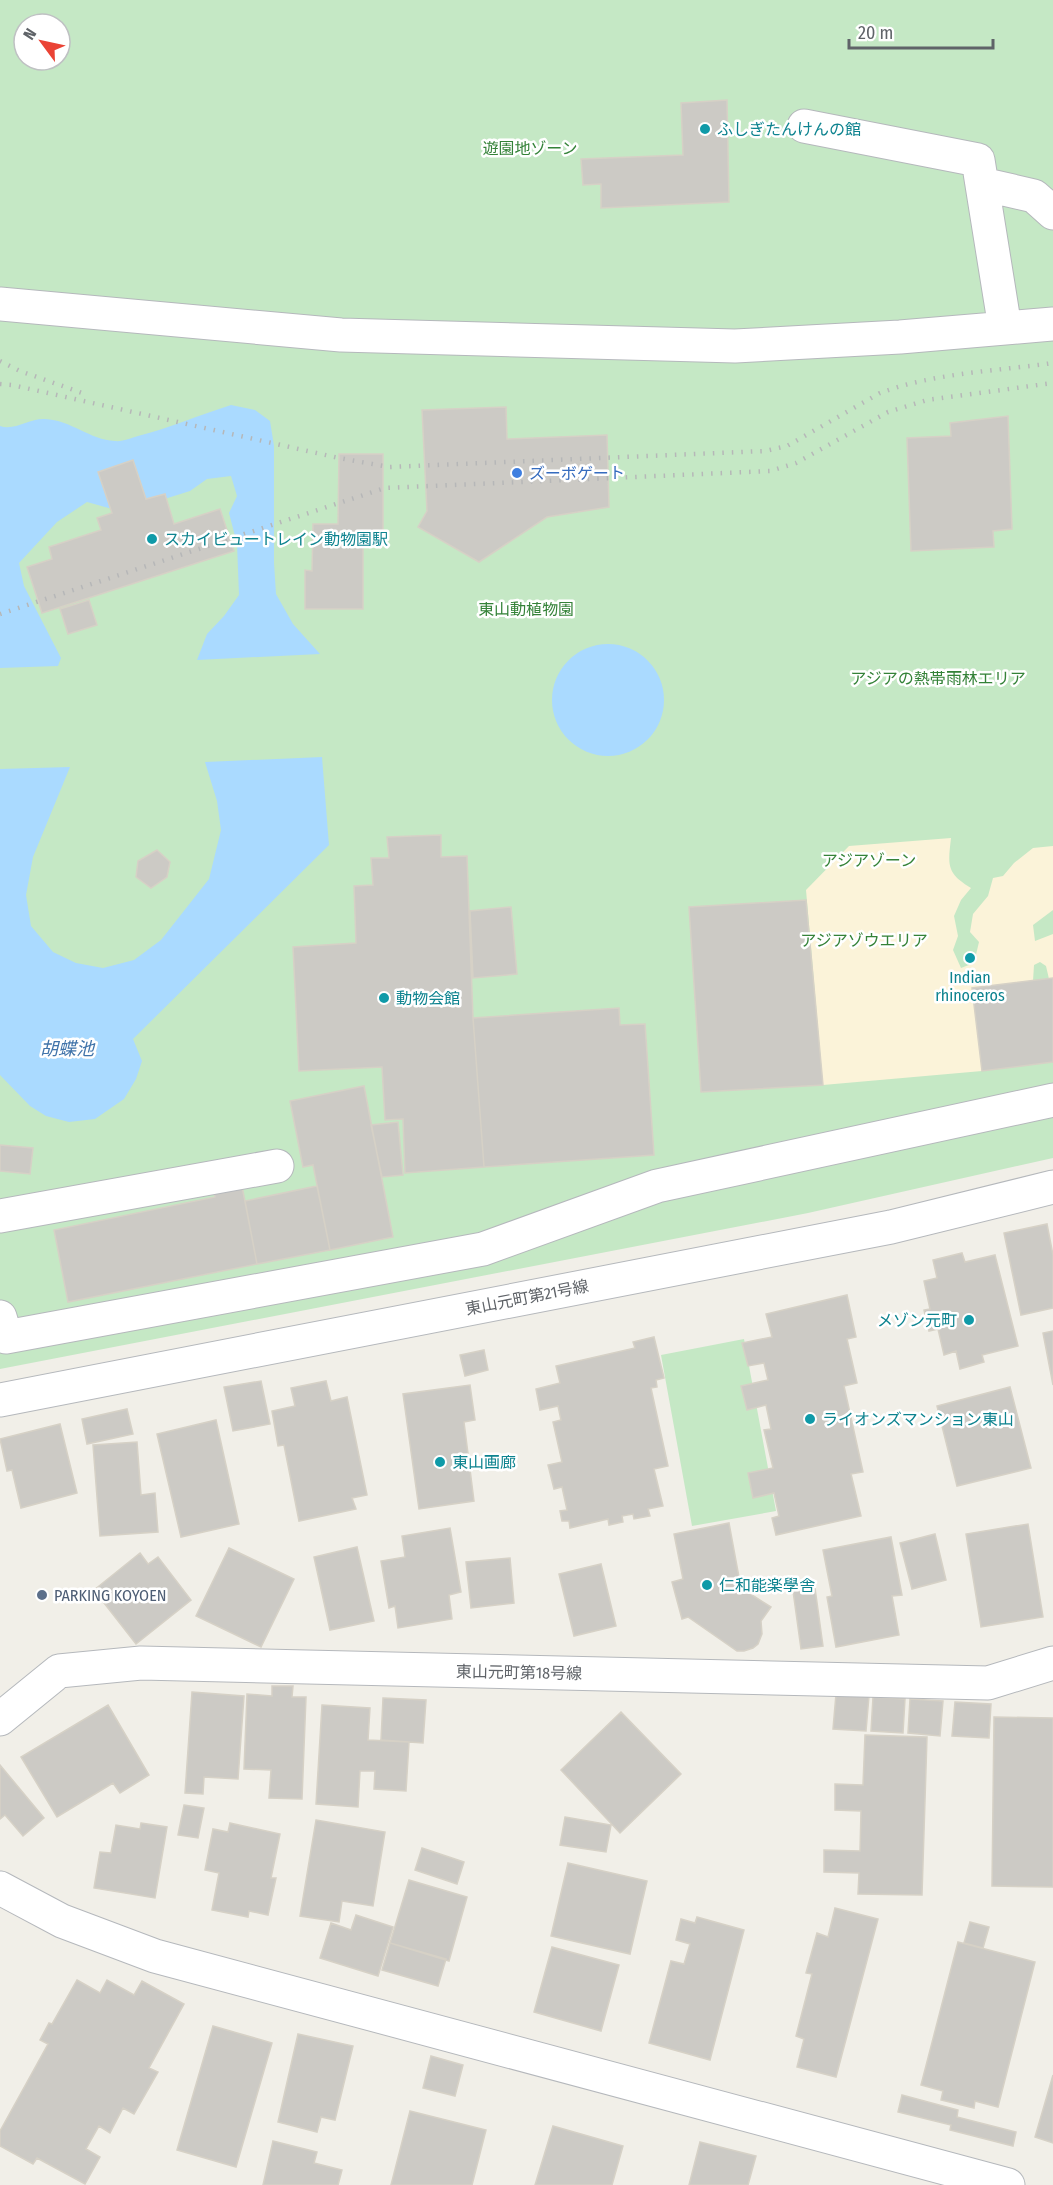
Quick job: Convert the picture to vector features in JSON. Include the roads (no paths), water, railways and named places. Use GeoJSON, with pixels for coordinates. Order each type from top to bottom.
{"type":"FeatureCollection","features":[{"type":"Feature","properties":{"kind":"street"},"geometry":{"type":"LineString","coordinates":[[804,126],[978,160],[1005,328]]}},
{"type":"Feature","properties":{"kind":"street"},"geometry":{"type":"LineString","coordinates":[[982,184],[1034,196],[1053,213]]}},
{"type":"Feature","properties":{"kind":"street"},"geometry":{"type":"LineString","coordinates":[[0,304],[340,335],[735,346],[900,337],[1053,324]]}},
{"type":"Feature","properties":{"kind":"street"},"geometry":{"type":"LineString","coordinates":[[0,1317],[6,1337],[483,1248],[657,1186],[1053,1100]]}},
{"type":"Feature","properties":{"kind":"street"},"geometry":{"type":"LineString","coordinates":[[0,1216],[277,1166]]}},
{"type":"Feature","properties":{"kind":"street","name":"東山元町第21号線"},"geometry":{"type":"LineString","coordinates":[[0,1400],[891,1227],[1053,1187]]}},
{"type":"Feature","properties":{"kind":"street","name":"東山元町第18号線"},"geometry":{"type":"LineString","coordinates":[[0,1719],[59,1671],[141,1664],[988,1683],[1053,1664]]}},
{"type":"Feature","properties":{"kind":"street"},"geometry":{"type":"LineString","coordinates":[[0,1888],[62,1921],[155,1956],[1008,2185]]}},
{"type":"Feature","properties":{"kind":"water"},"geometry":{"type":"Polygon","coordinates":[[[231,405],[255,410],[270,421],[274,446],[276,594],[293,624],[320,654],[197,660],[207,634],[239,595],[237,544],[229,513],[237,496],[231,476],[207,479],[190,491],[123,512],[87,502],[57,522],[19,563],[24,586],[61,658],[58,666],[0,668],[0,426],[17,426],[39,419],[54,420],[106,440],[121,441],[231,405]]]}},
{"type":"Feature","properties":{"kind":"water"},"geometry":{"type":"Polygon","coordinates":[[[608,644],[630,648],[648,660],[660,678],[664,700],[660,722],[648,740],[630,752],[608,756],[586,752],[568,740],[556,722],[552,700],[556,678],[568,660],[586,648],[608,644]]]}},
{"type":"Feature","properties":{"kind":"water","name":"胡蝶池"},"geometry":{"type":"Polygon","coordinates":[[[322,757],[329,845],[133,1039],[142,1061],[136,1079],[124,1099],[95,1119],[69,1122],[46,1116],[30,1106],[0,1075],[0,769],[70,767],[33,857],[26,895],[31,926],[53,952],[76,963],[103,968],[134,960],[161,940],[209,879],[221,830],[217,801],[205,762],[322,757]]]}},
{"type":"Feature","properties":{"kind":"railway"},"geometry":{"type":"LineString","coordinates":[[0,361],[20,371],[85,394]]}},
{"type":"Feature","properties":{"kind":"railway"},"geometry":{"type":"LineString","coordinates":[[0,384],[389,467],[765,451],[787,446],[880,393],[900,386],[943,377],[1053,363]]}},
{"type":"Feature","properties":{"kind":"railway"},"geometry":{"type":"LineString","coordinates":[[0,614],[385,488],[770,471],[796,463],[888,412],[927,400],[1053,383]]}},
{"type":"Feature","properties":{"kind":"place","name":"ふしぎたんけんの館"},"geometry":{"type":"Point","coordinates":[705,129]}},
{"type":"Feature","properties":{"kind":"place","name":"ズーボゲート"},"geometry":{"type":"Point","coordinates":[517,473]}},
{"type":"Feature","properties":{"kind":"place","name":"スカイビュートレイン動物園駅"},"geometry":{"type":"Point","coordinates":[152,539]}},
{"type":"Feature","properties":{"kind":"place","name":"Indian rhinoceros"},"geometry":{"type":"Point","coordinates":[970,958]}},
{"type":"Feature","properties":{"kind":"place","name":"動物会館"},"geometry":{"type":"Point","coordinates":[384,998]}},
{"type":"Feature","properties":{"kind":"place","name":"メゾン元町"},"geometry":{"type":"Point","coordinates":[969,1320]}},
{"type":"Feature","properties":{"kind":"place","name":"ライオンズマンション東山"},"geometry":{"type":"Point","coordinates":[810,1419]}},
{"type":"Feature","properties":{"kind":"place","name":"東山画廊"},"geometry":{"type":"Point","coordinates":[440,1462]}},
{"type":"Feature","properties":{"kind":"place","name":"仁和能楽學舎"},"geometry":{"type":"Point","coordinates":[707,1585]}},
{"type":"Feature","properties":{"kind":"place","name":"PARKING KOYOEN"},"geometry":{"type":"Point","coordinates":[42,1595]}},
{"type":"Feature","properties":{"kind":"park label","name":"遊園地ゾーン"},"geometry":{"type":"Point","coordinates":[530,148]}},
{"type":"Feature","properties":{"kind":"park label","name":"東山動植物園"},"geometry":{"type":"Point","coordinates":[526,609]}},
{"type":"Feature","properties":{"kind":"park label","name":"アジアの熱帯雨林エリア"},"geometry":{"type":"Point","coordinates":[938,678]}},
{"type":"Feature","properties":{"kind":"park label","name":"アジアゾーン"},"geometry":{"type":"Point","coordinates":[869,860]}},
{"type":"Feature","properties":{"kind":"park label","name":"アジアゾウエリア"},"geometry":{"type":"Point","coordinates":[864,940]}}]}
